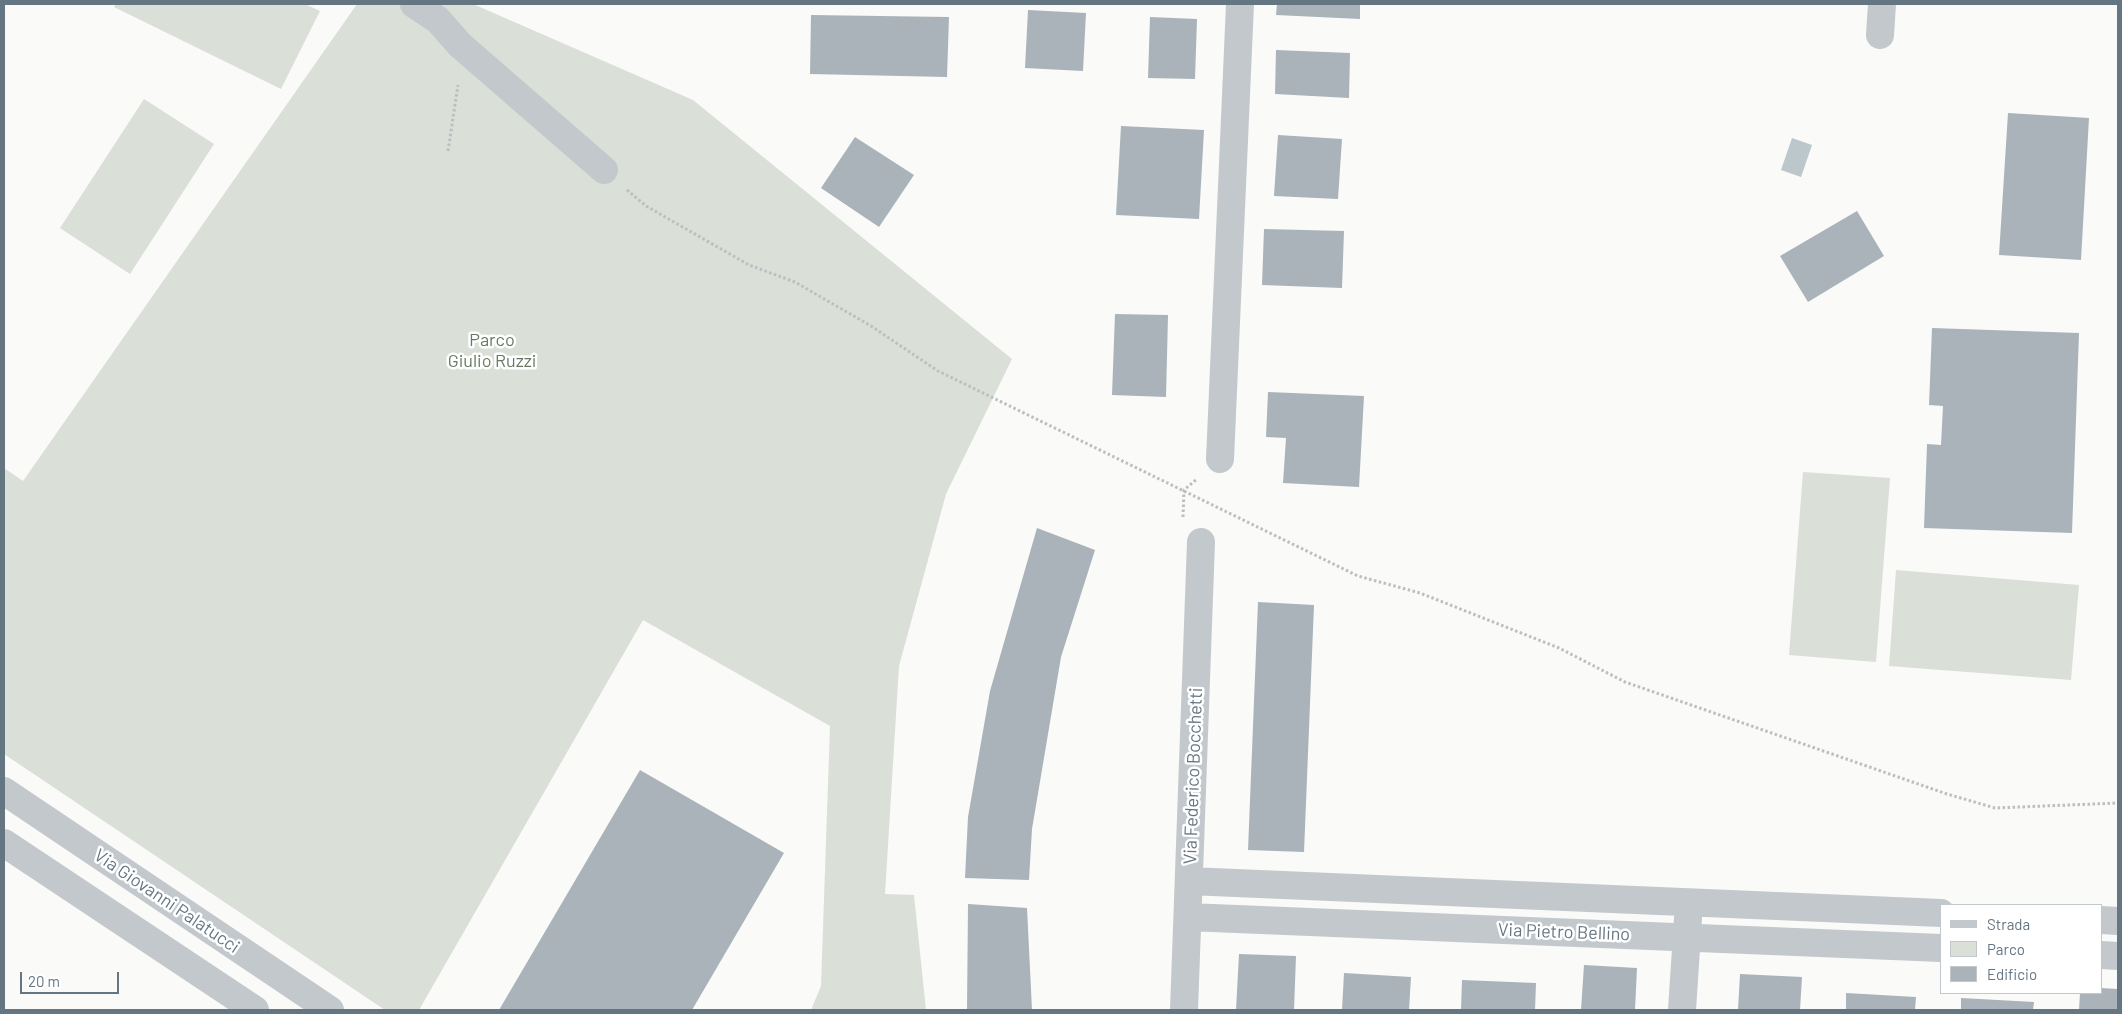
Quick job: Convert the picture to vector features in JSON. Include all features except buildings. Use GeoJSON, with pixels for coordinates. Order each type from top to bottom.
{"type":"FeatureCollection","features":[{"type":"Feature","properties":{"kind":"street"},"geometry":{"type":"LineString","coordinates":[[414,4],[438,20],[460,45],[604,170]]}},
{"type":"Feature","properties":{"kind":"street"},"geometry":{"type":"LineString","coordinates":[[1220,459],[1240,4]]}},
{"type":"Feature","properties":{"kind":"street"},"geometry":{"type":"LineString","coordinates":[[1880,35],[1882,4]]}},
{"type":"Feature","properties":{"kind":"street","name":"Via Federico Bocchetti"},"geometry":{"type":"LineString","coordinates":[[1184,1010],[1201,542]]}},
{"type":"Feature","properties":{"kind":"street","name":"Via Giovanni Palatucci"},"geometry":{"type":"LineString","coordinates":[[4,791],[330,1010]]}},
{"type":"Feature","properties":{"kind":"street"},"geometry":{"type":"LineString","coordinates":[[4,843],[255,1010]]}},
{"type":"Feature","properties":{"kind":"street","name":"Via Pietro Bellino"},"geometry":{"type":"LineString","coordinates":[[1189,881],[1940,913]]}},
{"type":"Feature","properties":{"kind":"street"},"geometry":{"type":"LineString","coordinates":[[1682,1010],[1690,902]]}},
{"type":"Feature","properties":{"kind":"street","name":"Via Pietro Bellino"},"geometry":{"type":"LineString","coordinates":[[1188,916],[1940,948]]}},
{"type":"Feature","properties":{"kind":"street"},"geometry":{"type":"LineString","coordinates":[[2102,920],[2118,921]]}},
{"type":"Feature","properties":{"kind":"street"},"geometry":{"type":"LineString","coordinates":[[2102,955],[2118,956]]}},
{"type":"Feature","properties":{"kind":"path"},"geometry":{"type":"LineString","coordinates":[[448,151],[460,71],[460,45]]}},
{"type":"Feature","properties":{"kind":"path"},"geometry":{"type":"LineString","coordinates":[[604,170],[646,206],[749,265],[795,282],[871,326],[938,371],[1358,576],[1420,594],[1559,648],[1624,682],[1947,794],[1995,808],[2118,803]]}},
{"type":"Feature","properties":{"kind":"path"},"geometry":{"type":"LineString","coordinates":[[1201,542],[1183,520],[1184,490],[1220,459]]}},
{"type":"Feature","properties":{"kind":"green space"},"geometry":{"type":"Polygon","coordinates":[[[116,4],[305,4],[320,11],[281,89],[114,7],[116,4]]]}},
{"type":"Feature","properties":{"kind":"green space","name":"Parco Giulio Ruzzi"},"geometry":{"type":"Polygon","coordinates":[[[357,4],[473,4],[693,100],[1012,359],[946,494],[899,666],[885,894],[914,895],[926,1010],[811,1010],[821,986],[830,726],[643,620],[419,1010],[385,1010],[4,754],[4,468],[23,481],[357,4]]]}},
{"type":"Feature","properties":{"kind":"green space"},"geometry":{"type":"Polygon","coordinates":[[[144,99],[214,144],[130,274],[60,228],[144,99]]]}},
{"type":"Feature","properties":{"kind":"green space"},"geometry":{"type":"Polygon","coordinates":[[[1803,472],[1890,478],[1876,662],[1789,655],[1803,472]]]}},
{"type":"Feature","properties":{"kind":"green space"},"geometry":{"type":"Polygon","coordinates":[[[1896,570],[2079,585],[2071,680],[1889,666],[1896,570]]]}},
{"type":"Feature","properties":{"kind":"shaded area"},"geometry":{"type":"Polygon","coordinates":[[[1792,138],[1812,145],[1801,177],[1781,170],[1792,138]]]}}]}
